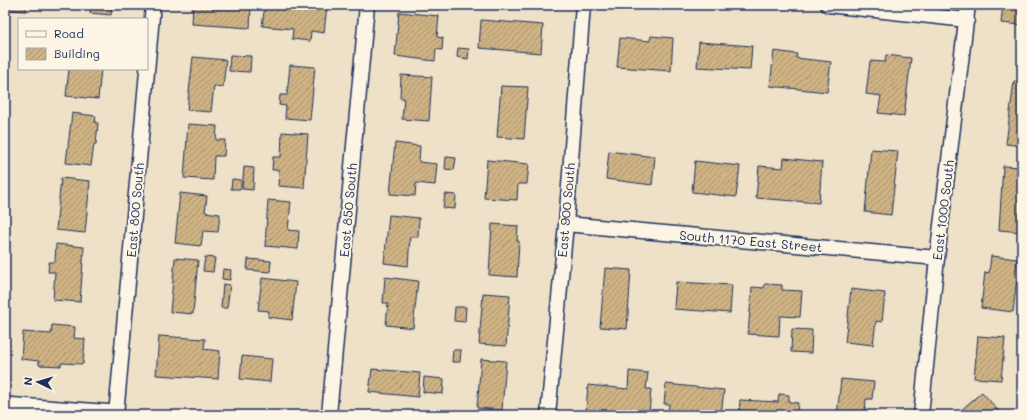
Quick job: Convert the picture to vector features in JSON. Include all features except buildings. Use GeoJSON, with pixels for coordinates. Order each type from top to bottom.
{"type":"FeatureCollection","features":[{"type":"Feature","properties":{"kind":"street","name":"East 800 South"},"geometry":{"type":"LineString","coordinates":[[148,60],[153,5]]}},
{"type":"Feature","properties":{"kind":"street","name":"East 850 South"},"geometry":{"type":"LineString","coordinates":[[329,415],[367,5]]}},
{"type":"Feature","properties":{"kind":"street","name":"East 900 South"},"geometry":{"type":"LineString","coordinates":[[548,415],[566,224],[583,5]]}},
{"type":"Feature","properties":{"kind":"street"},"geometry":{"type":"LineString","coordinates":[[828,5],[967,20]]}},
{"type":"Feature","properties":{"kind":"street","name":"East 1000 South"},"geometry":{"type":"LineString","coordinates":[[921,415],[937,258],[968,5]]}},
{"type":"Feature","properties":{"kind":"street","name":"East 800 South"},"geometry":{"type":"LineString","coordinates":[[116,415],[147,70]]}},
{"type":"Feature","properties":{"kind":"street","name":"South 1170 East Street"},"geometry":{"type":"LineString","coordinates":[[566,224],[937,258]]}},
{"type":"Feature","properties":{"kind":"street"},"geometry":{"type":"LineString","coordinates":[[5,407],[116,415]]}}]}
